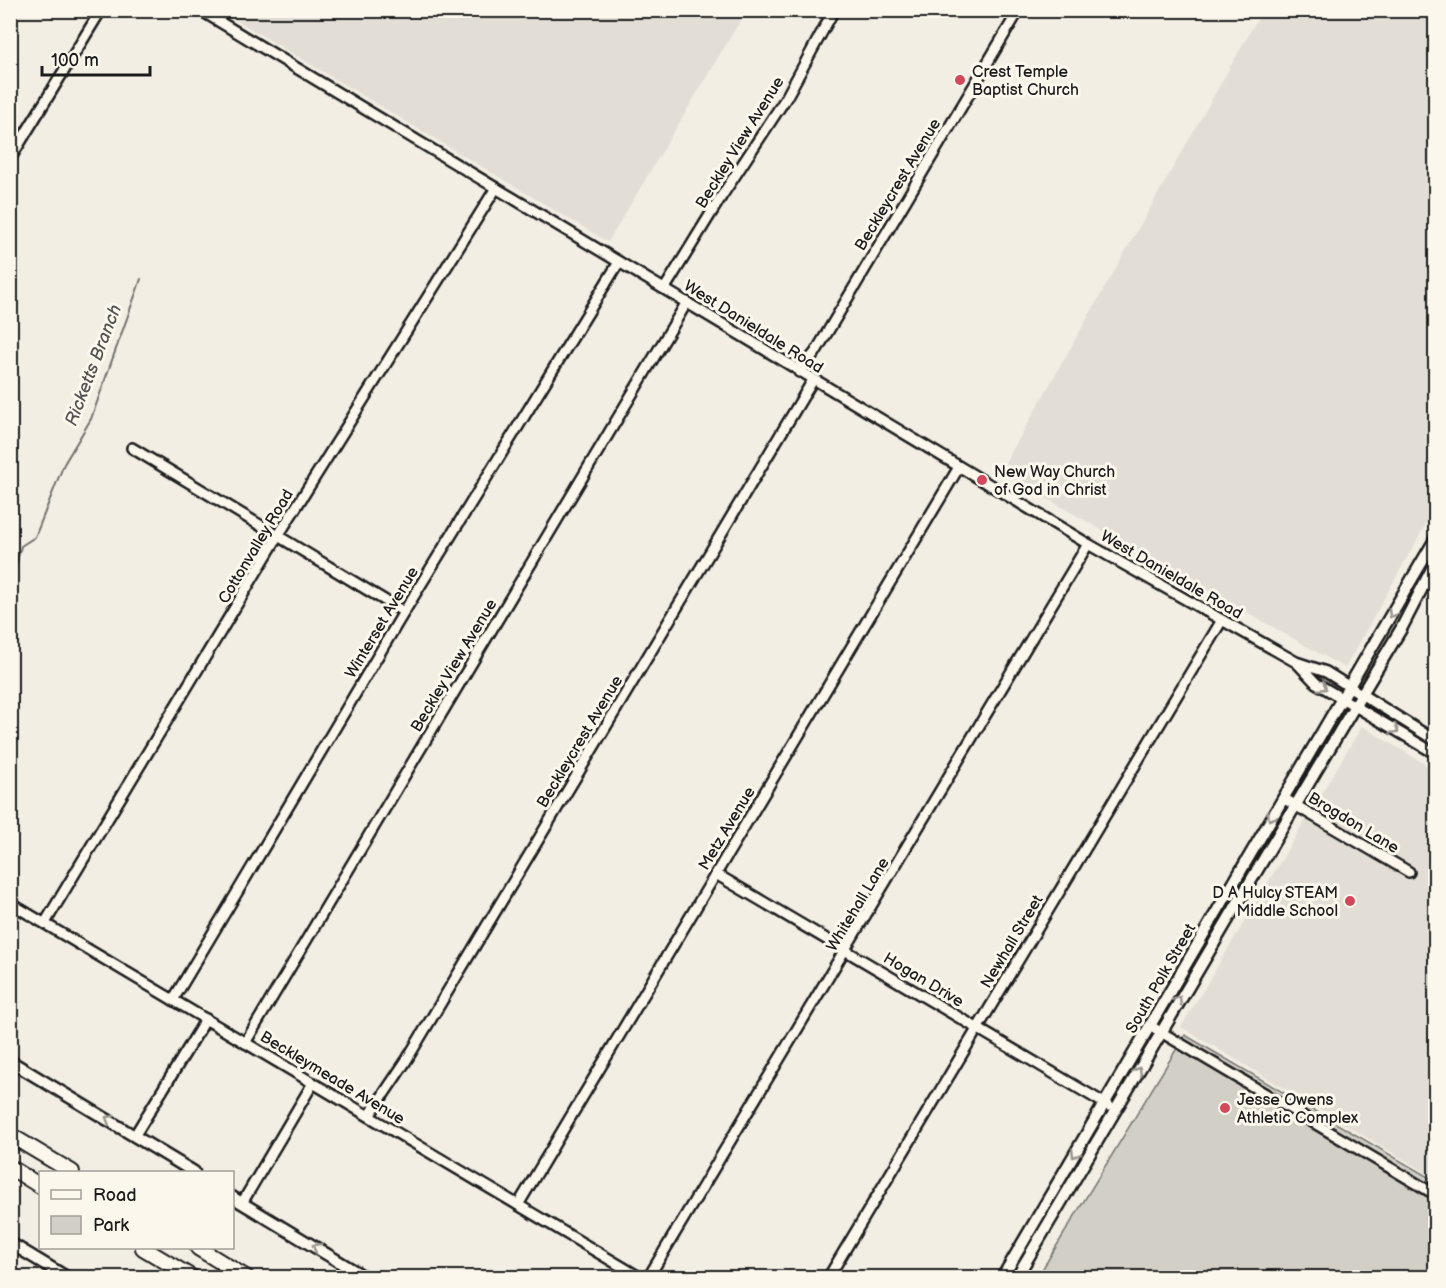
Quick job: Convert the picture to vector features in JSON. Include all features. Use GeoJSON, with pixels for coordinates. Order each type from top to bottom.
{"type":"FeatureCollection","features":[{"type":"Feature","properties":{"kind":"highway"},"geometry":{"type":"LineString","coordinates":[[10,1135],[69,1171]]}},
{"type":"Feature","properties":{"kind":"highway"},"geometry":{"type":"LineString","coordinates":[[10,1167],[39,1186]]}},
{"type":"Feature","properties":{"kind":"highway"},"geometry":{"type":"LineString","coordinates":[[10,1174],[39,1187]]}},
{"type":"Feature","properties":{"kind":"highway"},"geometry":{"type":"LineString","coordinates":[[145,1249],[193,1278]]}},
{"type":"Feature","properties":{"kind":"highway"},"geometry":{"type":"LineString","coordinates":[[200,1249],[253,1278]]}},
{"type":"Feature","properties":{"kind":"highway"},"geometry":{"type":"LineString","coordinates":[[221,1261],[247,1278]]}},
{"type":"Feature","properties":{"kind":"main road","name":"South Polk Street"},"geometry":{"type":"LineString","coordinates":[[1016,1278],[1117,1111],[1197,969],[1401,629],[1429,564],[1436,538]]}},
{"type":"Feature","properties":{"kind":"main road","name":"South Polk Street"},"geometry":{"type":"LineString","coordinates":[[1002,1278],[1342,698],[1429,564]]}},
{"type":"Feature","properties":{"kind":"main road"},"geometry":{"type":"LineString","coordinates":[[1230,888],[1241,895]]}},
{"type":"Feature","properties":{"kind":"main road"},"geometry":{"type":"LineString","coordinates":[[1185,963],[1197,969]]}},
{"type":"Feature","properties":{"kind":"main road"},"geometry":{"type":"LineString","coordinates":[[10,1060],[191,1171]]}},
{"type":"Feature","properties":{"kind":"main road"},"geometry":{"type":"LineString","coordinates":[[237,1200],[366,1278]]}},
{"type":"Feature","properties":{"kind":"main road"},"geometry":{"type":"LineString","coordinates":[[10,1243],[68,1278]]}},
{"type":"Feature","properties":{"kind":"main road"},"geometry":{"type":"LineString","coordinates":[[1012,1260],[1023,1266]]}},
{"type":"Feature","properties":{"kind":"street"},"geometry":{"type":"LineString","coordinates":[[10,159],[101,10]]}},
{"type":"Feature","properties":{"kind":"street","name":"West Danieldale Road"},"geometry":{"type":"LineString","coordinates":[[200,10],[1088,544],[1296,662],[1326,672],[1436,741]]}},
{"type":"Feature","properties":{"kind":"street","name":"Beckley View Avenue"},"geometry":{"type":"LineString","coordinates":[[665,288],[786,98],[834,10]]}},
{"type":"Feature","properties":{"kind":"street","name":"Beckleycrest Avenue"},"geometry":{"type":"LineString","coordinates":[[800,372],[815,353],[1019,10]]}},
{"type":"Feature","properties":{"kind":"street","name":"Cottonvalley Road"},"geometry":{"type":"LineString","coordinates":[[45,924],[278,536],[496,188]]}},
{"type":"Feature","properties":{"kind":"street","name":"Winterset Avenue"},"geometry":{"type":"LineString","coordinates":[[173,1000],[404,612],[619,262]]}},
{"type":"Feature","properties":{"kind":"street","name":"Beckley View Avenue"},"geometry":{"type":"LineString","coordinates":[[245,1042],[687,302]]}},
{"type":"Feature","properties":{"kind":"street","name":"Beckleycrest Avenue"},"geometry":{"type":"LineString","coordinates":[[369,1116],[406,1061],[813,380]]}},
{"type":"Feature","properties":{"kind":"street"},"geometry":{"type":"LineString","coordinates":[[132,448],[404,612]]}},
{"type":"Feature","properties":{"kind":"street","name":"Metz Avenue"},"geometry":{"type":"LineString","coordinates":[[518,1205],[959,466]]}},
{"type":"Feature","properties":{"kind":"street","name":"Whitehall Lane"},"geometry":{"type":"LineString","coordinates":[[648,1278],[847,950],[1088,544]]}},
{"type":"Feature","properties":{"kind":"street","name":"Newhall Street"},"geometry":{"type":"LineString","coordinates":[[828,1278],[1222,620]]}},
{"type":"Feature","properties":{"kind":"street","name":"West Danieldale Road"},"geometry":{"type":"LineString","coordinates":[[1296,662],[1316,683],[1436,754]]}},
{"type":"Feature","properties":{"kind":"street","name":"Brogdon Lane"},"geometry":{"type":"LineString","coordinates":[[1283,798],[1409,872]]}},
{"type":"Feature","properties":{"kind":"street","name":"Hogan Drive"},"geometry":{"type":"LineString","coordinates":[[716,874],[1117,1111]]}},
{"type":"Feature","properties":{"kind":"street","name":"Beckleymeade Avenue"},"geometry":{"type":"LineString","coordinates":[[10,903],[641,1278]]}},
{"type":"Feature","properties":{"kind":"street"},"geometry":{"type":"LineString","coordinates":[[135,1135],[206,1019]]}},
{"type":"Feature","properties":{"kind":"street"},"geometry":{"type":"LineString","coordinates":[[1149,1025],[1436,1195]]}},
{"type":"Feature","properties":{"kind":"street"},"geometry":{"type":"LineString","coordinates":[[237,1200],[313,1083]]}},
{"type":"Feature","properties":{"kind":"shaded area"},"geometry":{"type":"Polygon","coordinates":[[[221,11],[746,11],[608,242],[221,11]]]}},
{"type":"Feature","properties":{"kind":"shaded area"},"geometry":{"type":"Polygon","coordinates":[[[1262,11],[1435,11],[1435,508],[1345,668],[1000,472],[1262,11]]]}},
{"type":"Feature","properties":{"kind":"shaded area","name":"D A Hulcy STEAM Middle School"},"geometry":{"type":"Polygon","coordinates":[[[1362,726],[1435,770],[1435,1178],[1181,1027],[1362,726]]]}},
{"type":"Feature","properties":{"kind":"green space","name":"Jesse Owens Athletic Complex"},"geometry":{"type":"Polygon","coordinates":[[[1185,1035],[1435,1181],[1435,1277],[1037,1278],[1185,1035]]]}},
{"type":"Feature","properties":{"kind":"waterway","name":"Ricketts Branch"},"geometry":{"type":"LineString","coordinates":[[10,589],[21,546],[35,537],[64,464],[91,419],[141,279]]}},
{"type":"Feature","properties":{"kind":"waterway","name":"Ricketts Branch"},"geometry":{"type":"LineString","coordinates":[[10,598],[18,622],[10,642]]}},
{"type":"Feature","properties":{"kind":"place","name":"Crest Temple Baptist Church"},"geometry":{"type":"Point","coordinates":[960,80]}},
{"type":"Feature","properties":{"kind":"place","name":"New Way Church of God in Christ"},"geometry":{"type":"Point","coordinates":[982,480]}},
{"type":"Feature","properties":{"kind":"place","name":"D A Hulcy STEAM Middle School"},"geometry":{"type":"Point","coordinates":[1350,901]}},
{"type":"Feature","properties":{"kind":"place","name":"Jesse Owens Athletic Complex"},"geometry":{"type":"Point","coordinates":[1225,1108]}}]}
